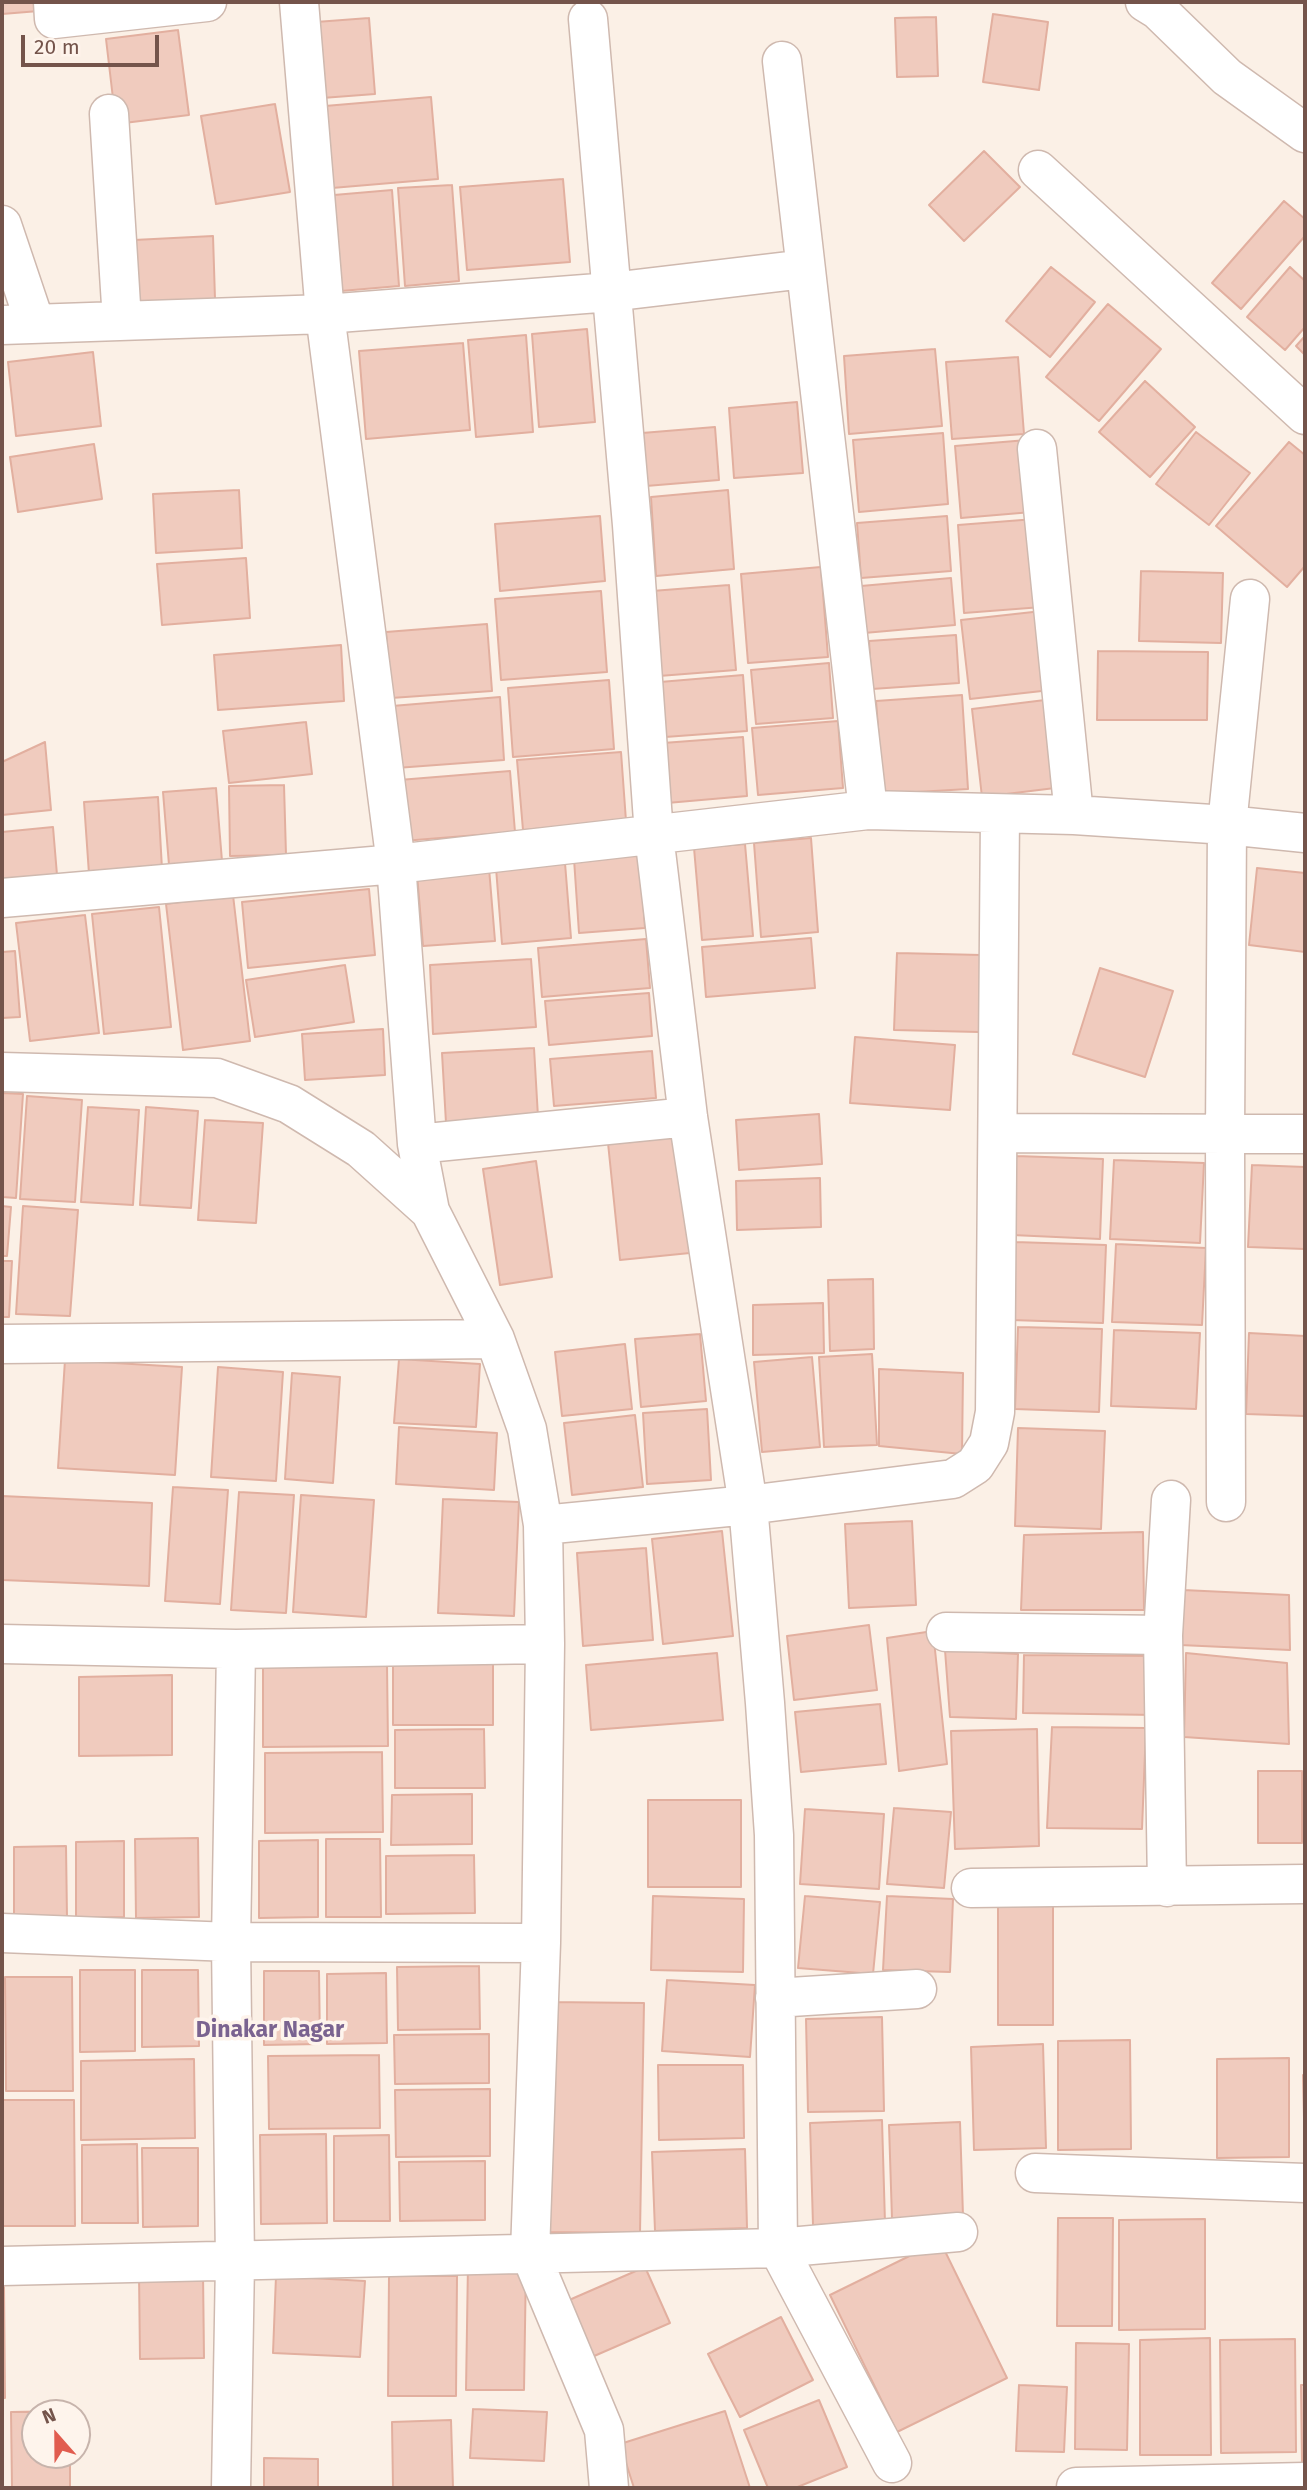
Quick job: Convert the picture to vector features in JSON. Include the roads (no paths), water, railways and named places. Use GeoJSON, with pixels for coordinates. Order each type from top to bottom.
{"type":"FeatureCollection","features":[{"type":"Feature","properties":{"kind":"street"},"geometry":{"type":"LineString","coordinates":[[53,2],[54,19],[207,2]]}},
{"type":"Feature","properties":{"kind":"street"},"geometry":{"type":"LineString","coordinates":[[299,2],[325,314],[396,864],[417,1144],[430,1211],[495,1339],[527,1429],[543,1525],[545,1644],[541,1943],[530,2253],[604,2430],[609,2488]]}},
{"type":"Feature","properties":{"kind":"street"},"geometry":{"type":"LineString","coordinates":[[1145,2],[1158,10],[1227,77],[1305,133]]}},
{"type":"Feature","properties":{"kind":"street"},"geometry":{"type":"LineString","coordinates":[[588,19],[632,524],[654,835],[688,1117],[748,1504],[774,1835],[778,2248],[892,2463]]}},
{"type":"Feature","properties":{"kind":"street"},"geometry":{"type":"LineString","coordinates":[[782,61],[868,810]]}},
{"type":"Feature","properties":{"kind":"street"},"geometry":{"type":"LineString","coordinates":[[109,114],[122,321]]}},
{"type":"Feature","properties":{"kind":"street"},"geometry":{"type":"LineString","coordinates":[[1038,170],[1305,415]]}},
{"type":"Feature","properties":{"kind":"street"},"geometry":{"type":"LineString","coordinates":[[2,225],[18,324],[325,314],[611,292],[805,269]]}},
{"type":"Feature","properties":{"kind":"street"},"geometry":{"type":"LineString","coordinates":[[1037,449],[1074,816]]}},
{"type":"Feature","properties":{"kind":"street"},"geometry":{"type":"LineString","coordinates":[[1226,1502],[1227,825],[1250,598]]}},
{"type":"Feature","properties":{"kind":"street"},"geometry":{"type":"LineString","coordinates":[[2,898],[396,864],[868,810],[1074,816],[1227,825],[1305,833]]}},
{"type":"Feature","properties":{"kind":"street"},"geometry":{"type":"LineString","coordinates":[[543,1525],[953,1479],[975,1465],[989,1443],[995,1412],[1000,814]]}},
{"type":"Feature","properties":{"kind":"street"},"geometry":{"type":"LineString","coordinates":[[2,1072],[216,1078],[289,1104],[361,1149],[430,1211]]}},
{"type":"Feature","properties":{"kind":"street"},"geometry":{"type":"LineString","coordinates":[[417,1144],[688,1117]]}},
{"type":"Feature","properties":{"kind":"street"},"geometry":{"type":"LineString","coordinates":[[998,1133],[1305,1134]]}},
{"type":"Feature","properties":{"kind":"street"},"geometry":{"type":"LineString","coordinates":[[2,1344],[495,1339]]}},
{"type":"Feature","properties":{"kind":"street"},"geometry":{"type":"LineString","coordinates":[[1167,1886],[1163,1634],[1171,1500]]}},
{"type":"Feature","properties":{"kind":"street"},"geometry":{"type":"LineString","coordinates":[[946,1632],[1163,1634]]}},
{"type":"Feature","properties":{"kind":"street"},"geometry":{"type":"LineString","coordinates":[[2,1644],[236,1649],[545,1644]]}},
{"type":"Feature","properties":{"kind":"street"},"geometry":{"type":"LineString","coordinates":[[231,2488],[234,2262],[231,1942],[236,1649]]}},
{"type":"Feature","properties":{"kind":"street"},"geometry":{"type":"LineString","coordinates":[[971,1888],[1305,1884]]}},
{"type":"Feature","properties":{"kind":"street"},"geometry":{"type":"LineString","coordinates":[[2,1933],[231,1942],[541,1943]]}},
{"type":"Feature","properties":{"kind":"street"},"geometry":{"type":"LineString","coordinates":[[775,1998],[917,1989]]}},
{"type":"Feature","properties":{"kind":"street"},"geometry":{"type":"LineString","coordinates":[[1035,2174],[1305,2183]]}},
{"type":"Feature","properties":{"kind":"street"},"geometry":{"type":"LineString","coordinates":[[2,2266],[778,2248],[958,2232]]}},
{"type":"Feature","properties":{"kind":"street"},"geometry":{"type":"LineString","coordinates":[[1076,2487],[1305,2482]]}},
{"type":"Feature","properties":{"kind":"district","name":"Dinakar Nagar"},"geometry":{"type":"Point","coordinates":[270,2031]}}]}
